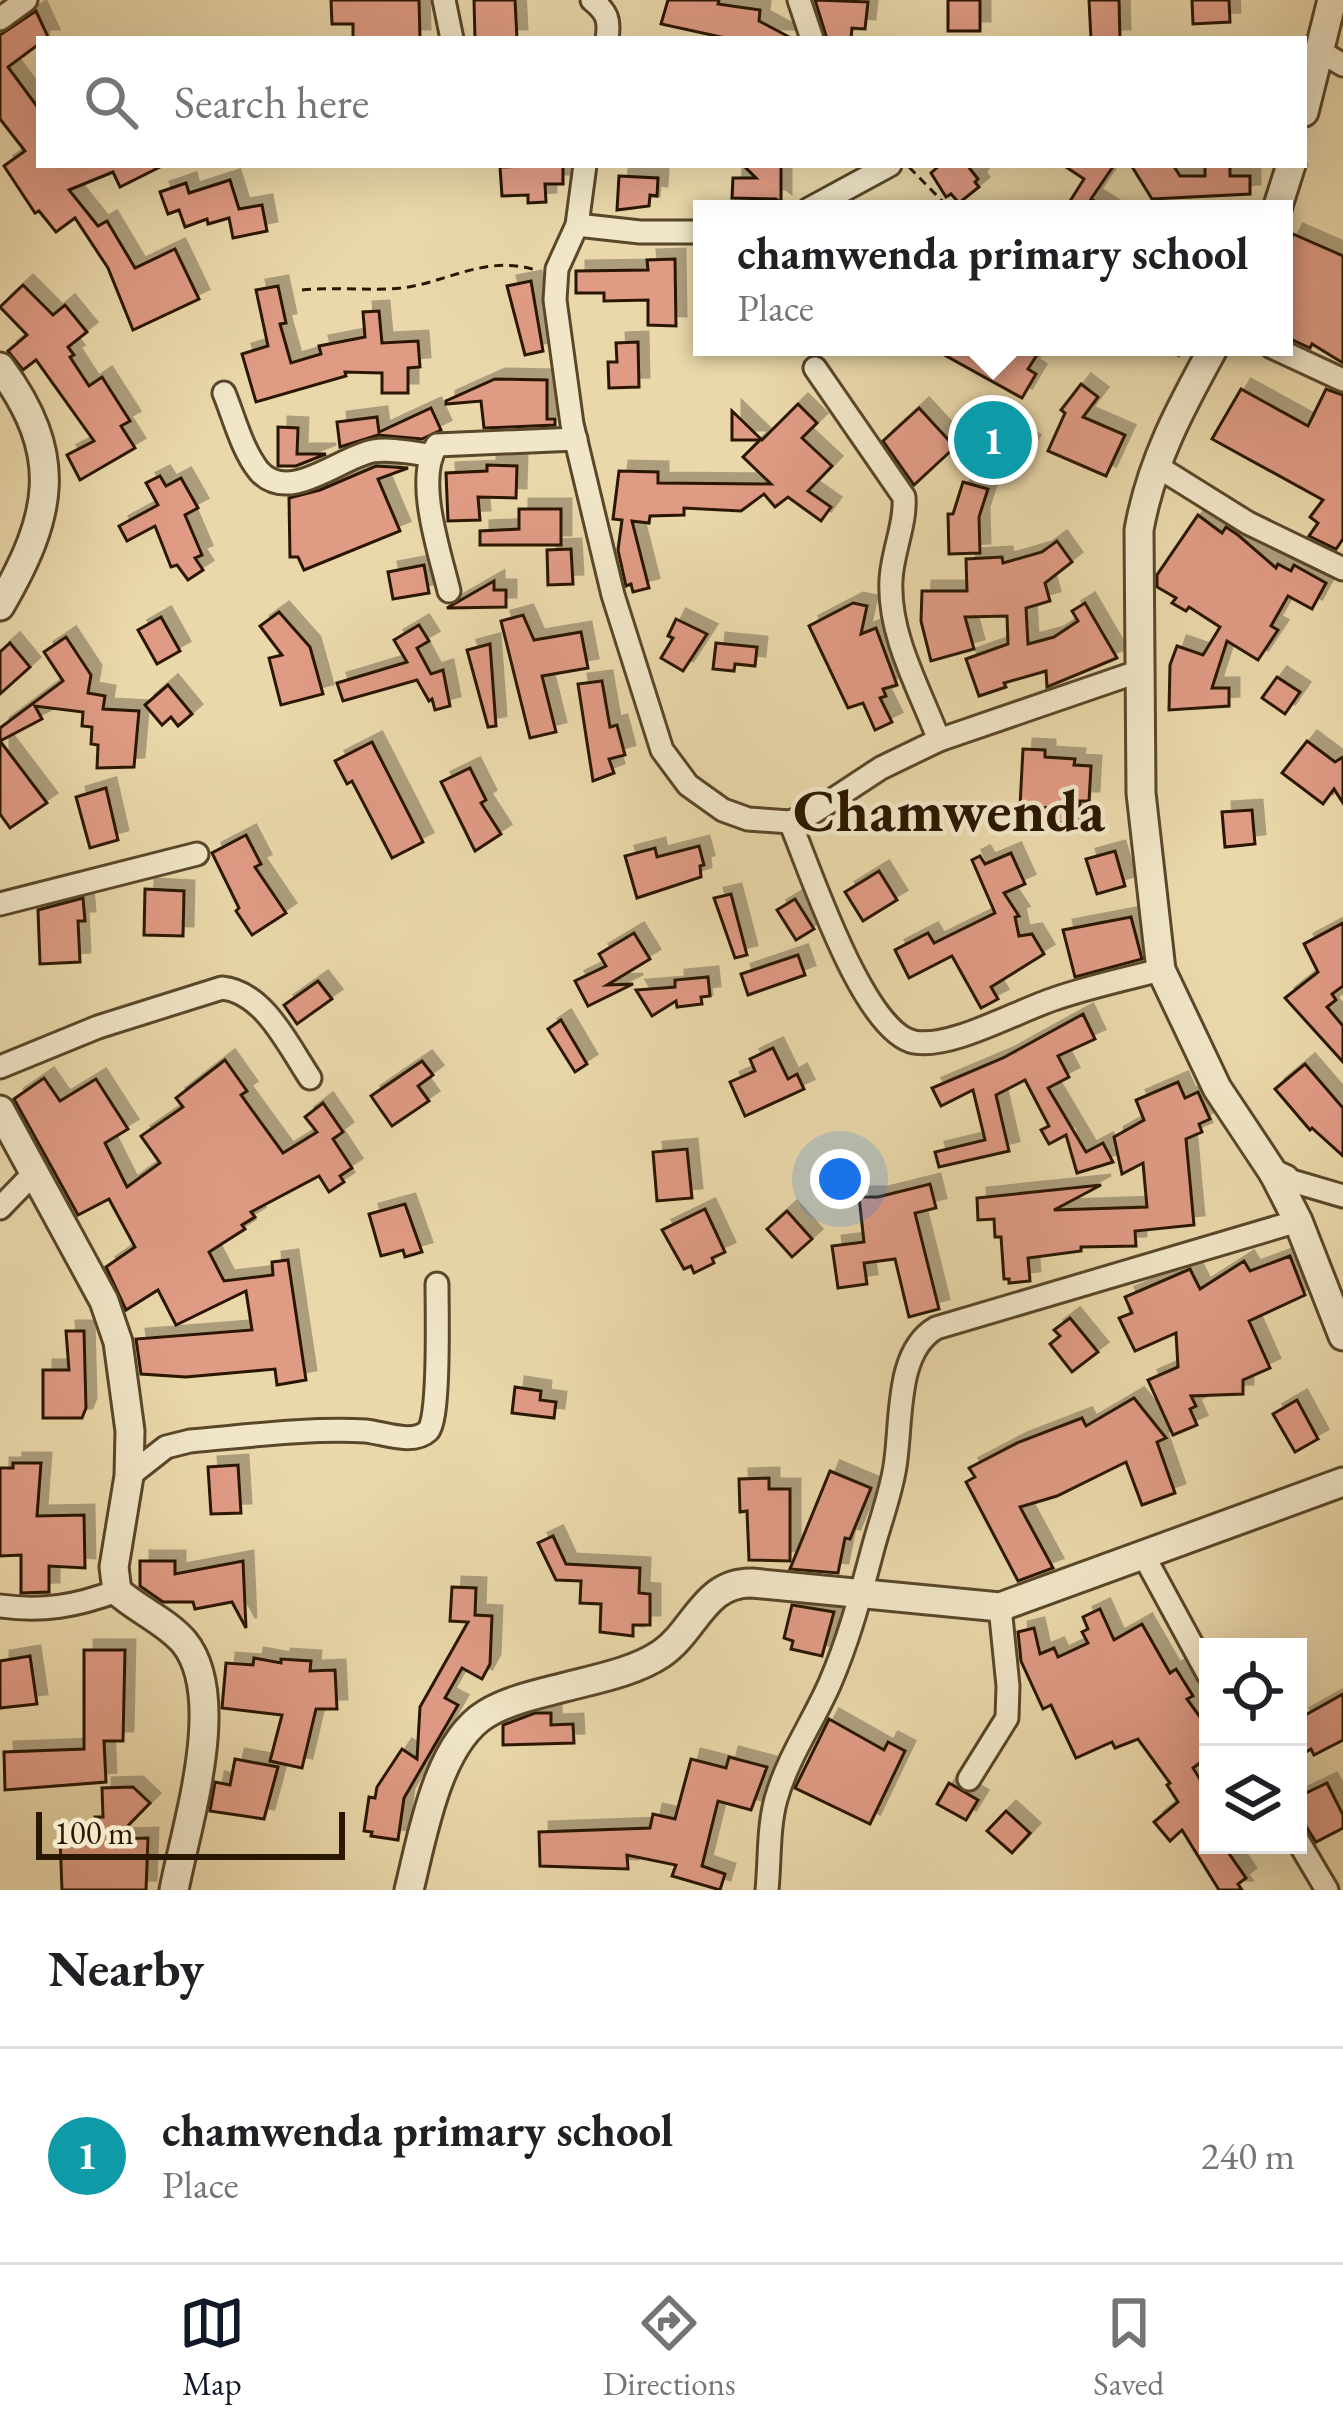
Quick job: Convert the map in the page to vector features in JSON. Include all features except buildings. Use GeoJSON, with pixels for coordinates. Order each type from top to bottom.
{"type":"FeatureCollection","features":[{"type":"Feature","properties":{"kind":"street"},"geometry":{"type":"LineString","coordinates":[[0,19],[26,0]]}},
{"type":"Feature","properties":{"kind":"street"},"geometry":{"type":"LineString","coordinates":[[444,0],[451,36]]}},
{"type":"Feature","properties":{"kind":"street"},"geometry":{"type":"LineString","coordinates":[[592,0],[605,10],[607,36]]}},
{"type":"Feature","properties":{"kind":"street"},"geometry":{"type":"LineString","coordinates":[[799,0],[811,36]]}},
{"type":"Feature","properties":{"kind":"street"},"geometry":{"type":"LineString","coordinates":[[1307,93],[1332,0]]}},
{"type":"Feature","properties":{"kind":"street"},"geometry":{"type":"LineString","coordinates":[[1312,62],[1343,65]]}},
{"type":"Feature","properties":{"kind":"street"},"geometry":{"type":"LineString","coordinates":[[585,168],[577,225],[556,279],[555,300],[576,439],[613,596],[662,750],[688,785],[723,810],[760,821],[790,822],[814,812],[880,768],[939,740],[1140,671]]}},
{"type":"Feature","properties":{"kind":"street"},"geometry":{"type":"LineString","coordinates":[[826,200],[884,168]]}},
{"type":"Feature","properties":{"kind":"street"},"geometry":{"type":"LineString","coordinates":[[1280,200],[1290,168]]}},
{"type":"Feature","properties":{"kind":"street"},"geometry":{"type":"LineString","coordinates":[[577,225],[693,232]]}},
{"type":"Feature","properties":{"kind":"street"},"geometry":{"type":"LineString","coordinates":[[1209,356],[1167,433],[1139,530],[1141,793],[1161,970],[1216,1088],[1280,1177],[1343,1336]]}},
{"type":"Feature","properties":{"kind":"street"},"geometry":{"type":"LineString","coordinates":[[1291,356],[1343,380]]}},
{"type":"Feature","properties":{"kind":"street"},"geometry":{"type":"LineString","coordinates":[[0,367],[38,430],[46,467],[36,528],[0,606]]}},
{"type":"Feature","properties":{"kind":"street"},"geometry":{"type":"LineString","coordinates":[[815,368],[904,497],[891,580],[892,606],[898,635],[939,740]]}},
{"type":"Feature","properties":{"kind":"street"},"geometry":{"type":"LineString","coordinates":[[224,393],[248,453],[260,473],[275,482],[325,472],[374,451],[430,455]]}},
{"type":"Feature","properties":{"kind":"street"},"geometry":{"type":"LineString","coordinates":[[449,591],[430,507],[430,455],[437,445],[576,439]]}},
{"type":"Feature","properties":{"kind":"street"},"geometry":{"type":"LineString","coordinates":[[1155,465],[1247,523],[1343,569]]}},
{"type":"Feature","properties":{"kind":"street"},"geometry":{"type":"LineString","coordinates":[[790,822],[850,969],[886,1027],[910,1042],[936,1043],[1057,998],[1161,970]]}},
{"type":"Feature","properties":{"kind":"street"},"geometry":{"type":"LineString","coordinates":[[0,904],[197,854]]}},
{"type":"Feature","properties":{"kind":"street"},"geometry":{"type":"LineString","coordinates":[[0,1067],[98,1027],[222,988],[238,989],[256,1001],[310,1078]]}},
{"type":"Feature","properties":{"kind":"street"},"geometry":{"type":"LineString","coordinates":[[0,1110],[104,1301],[118,1342],[126,1385],[129,1476],[114,1567],[117,1591],[181,1638],[199,1674],[203,1710],[200,1765],[174,1890]]}},
{"type":"Feature","properties":{"kind":"street"},"geometry":{"type":"LineString","coordinates":[[0,1208],[35,1172]]}},
{"type":"Feature","properties":{"kind":"street"},"geometry":{"type":"LineString","coordinates":[[1280,1177],[1343,1196]]}},
{"type":"Feature","properties":{"kind":"street"},"geometry":{"type":"LineString","coordinates":[[766,1890],[774,1806],[782,1777],[837,1667],[862,1596],[894,1472],[906,1382],[915,1346],[923,1335],[1298,1221]]}},
{"type":"Feature","properties":{"kind":"street"},"geometry":{"type":"LineString","coordinates":[[129,1476],[166,1447],[190,1441],[346,1430],[404,1437],[425,1434],[433,1426],[437,1284]]}},
{"type":"Feature","properties":{"kind":"street"},"geometry":{"type":"LineString","coordinates":[[410,1890],[448,1758],[465,1732],[485,1715],[528,1696],[635,1667],[659,1655],[726,1586],[752,1583],[1000,1607],[1343,1482]]}},
{"type":"Feature","properties":{"kind":"street"},"geometry":{"type":"LineString","coordinates":[[1144,1556],[1199,1657]]}},
{"type":"Feature","properties":{"kind":"street"},"geometry":{"type":"LineString","coordinates":[[0,1606],[74,1607],[117,1591]]}},
{"type":"Feature","properties":{"kind":"street"},"geometry":{"type":"LineString","coordinates":[[969,1779],[1007,1718],[1000,1607]]}},
{"type":"Feature","properties":{"kind":"street"},"geometry":{"type":"LineString","coordinates":[[1306,1854],[1327,1890]]}},
{"type":"Feature","properties":{"kind":"path"},"geometry":{"type":"LineString","coordinates":[[910,168],[941,200]]}},
{"type":"Feature","properties":{"kind":"path"},"geometry":{"type":"LineString","coordinates":[[302,290],[388,289],[482,265],[531,268],[556,279]]}},
{"type":"Feature","properties":{"kind":"place","name":"chamwenda primary school"},"geometry":{"type":"Point","coordinates":[993,440]}},
{"type":"Feature","properties":{"kind":"district","name":"Chamwenda"},"geometry":{"type":"Point","coordinates":[949,810]}}]}
